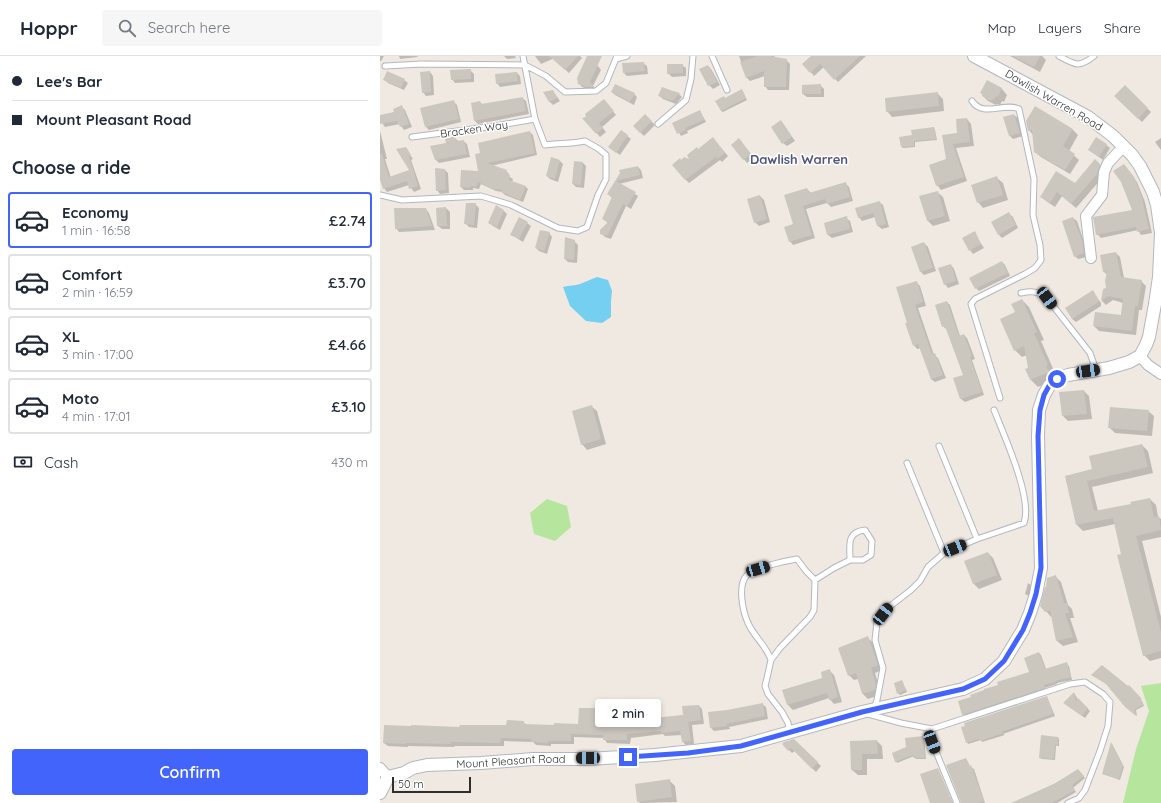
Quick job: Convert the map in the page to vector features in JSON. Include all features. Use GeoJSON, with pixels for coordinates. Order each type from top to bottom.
{"type":"FeatureCollection","features":[{"type":"Feature","properties":{"kind":"street","name":"Dawlish Warren Road"},"geometry":{"type":"LineString","coordinates":[[975,56],[1102,126],[1124,146],[1140,166],[1157,205],[1160,233],[1159,277],[1155,304],[1149,337],[1140,356]]}},
{"type":"Feature","properties":{"kind":"street"},"geometry":{"type":"LineString","coordinates":[[1091,258],[1086,216],[1102,195],[1104,172],[1108,163],[1124,146]]}},
{"type":"Feature","properties":{"kind":"street"},"geometry":{"type":"LineString","coordinates":[[1140,356],[1148,365],[1161,374]]}},
{"type":"Feature","properties":{"kind":"street","name":"Mount Pleasant Road"},"geometry":{"type":"LineString","coordinates":[[388,777],[404,773],[413,768],[427,765],[481,764],[533,758],[588,758],[688,753],[741,746],[862,712],[963,689],[985,679],[1004,661],[1023,630],[1036,594],[1041,568],[1038,436],[1040,410],[1044,395],[1049,386],[1057,379],[1068,375],[1119,365],[1140,356]]}},
{"type":"Feature","properties":{"kind":"street"},"geometry":{"type":"LineString","coordinates":[[380,768],[388,777],[380,794]]}},
{"type":"Feature","properties":{"kind":"lane"},"geometry":{"type":"LineString","coordinates":[[380,195],[402,200],[481,196],[511,205],[558,228],[578,231],[587,227],[598,195],[606,179],[606,155],[585,141],[574,144],[561,143],[545,145],[535,119],[523,56]]}},
{"type":"Feature","properties":{"kind":"lane"},"geometry":{"type":"LineString","coordinates":[[385,66],[422,64],[525,65],[546,76],[565,92],[596,91],[606,83],[616,57],[627,56]]}},
{"type":"Feature","properties":{"kind":"lane"},"geometry":{"type":"LineString","coordinates":[[658,124],[686,100],[691,79],[693,56]]}},
{"type":"Feature","properties":{"kind":"lane"},"geometry":{"type":"LineString","coordinates":[[712,56],[727,90]]}},
{"type":"Feature","properties":{"kind":"lane"},"geometry":{"type":"LineString","coordinates":[[1059,56],[1071,63],[1084,64],[1094,56]]}},
{"type":"Feature","properties":{"kind":"lane"},"geometry":{"type":"LineString","coordinates":[[972,101],[974,105],[983,109],[992,110],[1013,106],[1019,109],[1034,179],[1033,215],[1040,245],[1041,260],[1035,268],[975,299],[971,304],[1000,398]]}},
{"type":"Feature","properties":{"kind":"lane","name":"Bracken Way"},"geometry":{"type":"LineString","coordinates":[[412,137],[535,119]]}},
{"type":"Feature","properties":{"kind":"lane"},"geometry":{"type":"LineString","coordinates":[[1021,293],[1034,292],[1043,294],[1047,298],[1090,353],[1096,370]]}},
{"type":"Feature","properties":{"kind":"lane"},"geometry":{"type":"LineString","coordinates":[[874,709],[883,668],[875,640],[877,622],[889,607],[920,581],[928,567],[944,553],[977,539],[1020,526],[1024,523],[1027,517],[1022,482],[994,410]]}},
{"type":"Feature","properties":{"kind":"lane"},"geometry":{"type":"LineString","coordinates":[[939,446],[977,539]]}},
{"type":"Feature","properties":{"kind":"lane"},"geometry":{"type":"LineString","coordinates":[[907,463],[944,553]]}},
{"type":"Feature","properties":{"kind":"lane"},"geometry":{"type":"LineString","coordinates":[[815,580],[850,560],[863,560],[871,555],[872,541],[865,530],[856,532],[852,536],[850,542],[850,560]]}},
{"type":"Feature","properties":{"kind":"lane"},"geometry":{"type":"LineString","coordinates":[[771,660],[767,650],[758,640],[748,623],[742,606],[742,584],[747,576],[758,569],[797,559],[815,580],[814,610],[810,617],[780,648],[771,660],[765,686],[768,694],[788,723],[790,732]]}},
{"type":"Feature","properties":{"kind":"lane"},"geometry":{"type":"LineString","coordinates":[[862,712],[901,723],[932,729],[1070,684],[1086,682],[1103,694],[1110,702],[1108,726],[1085,790],[1079,798],[1068,803]]}},
{"type":"Feature","properties":{"kind":"lane"},"geometry":{"type":"LineString","coordinates":[[932,729],[932,742],[957,803]]}},
{"type":"Feature","properties":{"kind":"green space"},"geometry":{"type":"Polygon","coordinates":[[[547,499],[567,506],[571,527],[555,541],[534,534],[530,513],[547,499]]]}},
{"type":"Feature","properties":{"kind":"green space"},"geometry":{"type":"Polygon","coordinates":[[[1161,683],[1161,803],[1123,803],[1136,749],[1149,711],[1141,686],[1161,683]]]}},
{"type":"Feature","properties":{"kind":"water"},"geometry":{"type":"Polygon","coordinates":[[[597,277],[608,280],[612,291],[611,317],[602,323],[586,321],[570,306],[563,287],[578,285],[597,277]]]}},
{"type":"Feature","properties":{"kind":"building"},"geometry":{"type":"Polygon","coordinates":[[[549,56],[578,56],[565,70],[549,56]]]}},
{"type":"Feature","properties":{"kind":"building"},"geometry":{"type":"Polygon","coordinates":[[[587,56],[602,56],[590,82],[594,87],[586,87],[578,84],[577,78],[587,56]]]}},
{"type":"Feature","properties":{"kind":"building"},"geometry":{"type":"Polygon","coordinates":[[[757,56],[770,56],[787,59],[786,87],[764,87],[764,71],[746,78],[740,62],[757,56]]]}},
{"type":"Feature","properties":{"kind":"building"},"geometry":{"type":"Polygon","coordinates":[[[811,56],[860,56],[834,80],[820,64],[810,73],[802,64],[811,56]]]}},
{"type":"Feature","properties":{"kind":"building"},"geometry":{"type":"Polygon","coordinates":[[[1013,56],[1040,56],[1034,67],[1013,56]]]}},
{"type":"Feature","properties":{"kind":"building"},"geometry":{"type":"Polygon","coordinates":[[[644,62],[645,71],[623,73],[622,63],[644,62]]]}},
{"type":"Feature","properties":{"kind":"building"},"geometry":{"type":"Polygon","coordinates":[[[667,64],[683,64],[683,73],[667,74],[667,64]]]}},
{"type":"Feature","properties":{"kind":"building"},"geometry":{"type":"Polygon","coordinates":[[[708,65],[717,82],[708,86],[699,69],[708,65]]]}},
{"type":"Feature","properties":{"kind":"building"},"geometry":{"type":"Polygon","coordinates":[[[471,69],[471,79],[451,80],[450,70],[471,69]]]}},
{"type":"Feature","properties":{"kind":"building"},"geometry":{"type":"Polygon","coordinates":[[[387,71],[405,79],[401,88],[383,80],[387,71]]]}},
{"type":"Feature","properties":{"kind":"building"},"geometry":{"type":"Polygon","coordinates":[[[430,71],[431,92],[422,93],[420,72],[430,71]]]}},
{"type":"Feature","properties":{"kind":"building"},"geometry":{"type":"Polygon","coordinates":[[[517,72],[518,81],[496,84],[495,74],[517,72]]]}},
{"type":"Feature","properties":{"kind":"building"},"geometry":{"type":"Polygon","coordinates":[[[987,80],[1002,88],[998,97],[996,96],[994,100],[992,99],[991,101],[982,96],[980,93],[987,80]]]}},
{"type":"Feature","properties":{"kind":"building"},"geometry":{"type":"Polygon","coordinates":[[[615,84],[635,93],[630,102],[611,92],[615,84]]]}},
{"type":"Feature","properties":{"kind":"building"},"geometry":{"type":"Polygon","coordinates":[[[821,84],[821,94],[802,94],[802,85],[821,84]]]}},
{"type":"Feature","properties":{"kind":"building"},"geometry":{"type":"Polygon","coordinates":[[[1125,85],[1148,108],[1138,119],[1114,96],[1125,85]]]}},
{"type":"Feature","properties":{"kind":"building"},"geometry":{"type":"Polygon","coordinates":[[[662,87],[680,93],[672,101],[658,96],[662,87]]]}},
{"type":"Feature","properties":{"kind":"building"},"geometry":{"type":"Polygon","coordinates":[[[742,89],[746,98],[721,111],[715,101],[724,96],[725,98],[742,89]]]}},
{"type":"Feature","properties":{"kind":"building"},"geometry":{"type":"Polygon","coordinates":[[[553,90],[557,98],[549,102],[543,92],[553,90]]]}},
{"type":"Feature","properties":{"kind":"building"},"geometry":{"type":"Polygon","coordinates":[[[938,92],[939,106],[886,112],[885,98],[938,92]]]}},
{"type":"Feature","properties":{"kind":"building"},"geometry":{"type":"Polygon","coordinates":[[[523,97],[526,111],[474,121],[471,103],[480,101],[481,104],[523,97]]]}},
{"type":"Feature","properties":{"kind":"building"},"geometry":{"type":"Polygon","coordinates":[[[604,99],[614,111],[599,123],[603,128],[596,134],[582,118],[586,117],[585,114],[604,99]]]}},
{"type":"Feature","properties":{"kind":"building"},"geometry":{"type":"Polygon","coordinates":[[[454,100],[459,119],[425,127],[420,108],[454,100]]]}},
{"type":"Feature","properties":{"kind":"building"},"geometry":{"type":"Polygon","coordinates":[[[402,105],[409,124],[400,127],[397,121],[380,124],[380,115],[394,112],[393,109],[402,105]]]}},
{"type":"Feature","properties":{"kind":"building"},"geometry":{"type":"Polygon","coordinates":[[[1035,106],[1073,129],[1063,146],[1075,154],[1065,170],[1034,152],[1032,130],[1028,131],[1026,121],[1035,106]]]}},
{"type":"Feature","properties":{"kind":"building"},"geometry":{"type":"Polygon","coordinates":[[[700,110],[704,120],[685,128],[686,130],[677,134],[672,123],[700,110]]]}},
{"type":"Feature","properties":{"kind":"building"},"geometry":{"type":"Polygon","coordinates":[[[645,114],[652,121],[640,133],[633,126],[645,114]]]}},
{"type":"Feature","properties":{"kind":"building"},"geometry":{"type":"Polygon","coordinates":[[[1014,114],[1020,133],[1009,136],[1003,117],[1014,114]]]}},
{"type":"Feature","properties":{"kind":"building"},"geometry":{"type":"Polygon","coordinates":[[[967,118],[970,142],[953,144],[964,177],[936,186],[929,165],[946,159],[942,135],[957,133],[956,119],[967,118]]]}},
{"type":"Feature","properties":{"kind":"building"},"geometry":{"type":"Polygon","coordinates":[[[781,120],[792,137],[782,144],[771,127],[781,120]]]}},
{"type":"Feature","properties":{"kind":"building"},"geometry":{"type":"Polygon","coordinates":[[[934,127],[936,139],[914,141],[914,146],[901,147],[899,137],[912,135],[911,130],[934,127]]]}},
{"type":"Feature","properties":{"kind":"building"},"geometry":{"type":"Polygon","coordinates":[[[621,130],[628,135],[616,153],[608,147],[621,130]]]}},
{"type":"Feature","properties":{"kind":"building"},"geometry":{"type":"Polygon","coordinates":[[[530,131],[535,153],[487,163],[507,170],[506,173],[510,175],[509,180],[526,186],[520,200],[501,192],[502,190],[492,189],[478,182],[476,187],[460,187],[461,170],[478,171],[475,154],[480,153],[478,143],[530,131]]]}},
{"type":"Feature","properties":{"kind":"building"},"geometry":{"type":"Polygon","coordinates":[[[455,136],[456,141],[464,140],[467,154],[435,160],[430,146],[446,143],[445,139],[455,136]]]}},
{"type":"Feature","properties":{"kind":"building"},"geometry":{"type":"Polygon","coordinates":[[[713,137],[725,153],[717,159],[716,157],[685,180],[672,165],[680,158],[681,160],[684,157],[689,159],[687,155],[697,147],[698,149],[713,137]]]}},
{"type":"Feature","properties":{"kind":"building"},"geometry":{"type":"Polygon","coordinates":[[[1096,137],[1107,144],[1099,157],[1088,150],[1096,137]]]}},
{"type":"Feature","properties":{"kind":"building"},"geometry":{"type":"Polygon","coordinates":[[[739,138],[751,154],[743,160],[731,145],[739,138]]]}},
{"type":"Feature","properties":{"kind":"building"},"geometry":{"type":"Polygon","coordinates":[[[406,147],[411,155],[409,156],[418,186],[409,189],[407,181],[383,189],[380,180],[380,154],[382,154],[389,177],[409,170],[396,149],[406,147]]]}},
{"type":"Feature","properties":{"kind":"building"},"geometry":{"type":"Polygon","coordinates":[[[551,157],[560,160],[555,179],[546,176],[551,157]]]}},
{"type":"Feature","properties":{"kind":"building"},"geometry":{"type":"Polygon","coordinates":[[[1095,159],[1100,164],[1097,174],[1071,204],[1057,192],[1050,203],[1040,197],[1056,171],[1075,183],[1095,159]]]}},
{"type":"Feature","properties":{"kind":"building"},"geometry":{"type":"Polygon","coordinates":[[[574,161],[583,162],[581,185],[572,184],[574,161]]]}},
{"type":"Feature","properties":{"kind":"building"},"geometry":{"type":"Polygon","coordinates":[[[1124,164],[1134,177],[1142,198],[1149,229],[1137,232],[1136,227],[1096,235],[1093,217],[1132,210],[1121,182],[1113,171],[1124,164]]]}},
{"type":"Feature","properties":{"kind":"building"},"geometry":{"type":"Polygon","coordinates":[[[638,166],[640,175],[616,181],[636,192],[627,206],[623,204],[607,236],[600,234],[600,230],[608,222],[602,219],[612,197],[607,194],[620,173],[619,170],[638,166]]]}},
{"type":"Feature","properties":{"kind":"building"},"geometry":{"type":"Polygon","coordinates":[[[435,168],[445,169],[446,190],[436,191],[435,168]]]}},
{"type":"Feature","properties":{"kind":"building"},"geometry":{"type":"Polygon","coordinates":[[[997,176],[1003,195],[977,203],[971,185],[997,176]]]}},
{"type":"Feature","properties":{"kind":"building"},"geometry":{"type":"Polygon","coordinates":[[[846,182],[850,197],[827,204],[825,199],[803,206],[812,235],[789,242],[784,227],[793,224],[784,195],[807,188],[809,193],[846,182]]]}},
{"type":"Feature","properties":{"kind":"building"},"geometry":{"type":"Polygon","coordinates":[[[938,191],[945,216],[927,221],[919,196],[938,191]]]}},
{"type":"Feature","properties":{"kind":"building"},"geometry":{"type":"Polygon","coordinates":[[[760,195],[767,219],[754,223],[747,199],[760,195]]]}},
{"type":"Feature","properties":{"kind":"building"},"geometry":{"type":"Polygon","coordinates":[[[880,201],[886,224],[877,226],[873,213],[858,218],[855,208],[880,201]]]}},
{"type":"Feature","properties":{"kind":"building"},"geometry":{"type":"Polygon","coordinates":[[[466,203],[476,203],[474,225],[464,224],[466,203]]]}},
{"type":"Feature","properties":{"kind":"building"},"geometry":{"type":"Polygon","coordinates":[[[496,205],[504,210],[497,227],[488,223],[496,205]]]}},
{"type":"Feature","properties":{"kind":"building"},"geometry":{"type":"Polygon","coordinates":[[[446,207],[447,226],[437,226],[436,208],[446,207]]]}},
{"type":"Feature","properties":{"kind":"building"},"geometry":{"type":"Polygon","coordinates":[[[394,208],[426,208],[432,226],[395,229],[394,208]]]}},
{"type":"Feature","properties":{"kind":"building"},"geometry":{"type":"Polygon","coordinates":[[[1009,212],[1016,225],[998,235],[991,222],[1009,212]]]}},
{"type":"Feature","properties":{"kind":"building"},"geometry":{"type":"Polygon","coordinates":[[[847,216],[850,229],[827,235],[824,223],[847,216]]]}},
{"type":"Feature","properties":{"kind":"building"},"geometry":{"type":"Polygon","coordinates":[[[519,217],[528,222],[519,239],[510,235],[519,217]]]}},
{"type":"Feature","properties":{"kind":"building"},"geometry":{"type":"Polygon","coordinates":[[[1073,217],[1083,243],[1084,253],[1074,257],[1062,221],[1073,217]]]}},
{"type":"Feature","properties":{"kind":"building"},"geometry":{"type":"Polygon","coordinates":[[[540,230],[550,232],[544,251],[535,248],[540,230]]]}},
{"type":"Feature","properties":{"kind":"building"},"geometry":{"type":"Polygon","coordinates":[[[975,231],[981,244],[969,251],[962,238],[975,231]]]}},
{"type":"Feature","properties":{"kind":"building"},"geometry":{"type":"Polygon","coordinates":[[[565,237],[575,240],[574,260],[564,259],[565,237]]]}},
{"type":"Feature","properties":{"kind":"building"},"geometry":{"type":"Polygon","coordinates":[[[924,242],[933,268],[920,272],[911,247],[924,242]]]}},
{"type":"Feature","properties":{"kind":"building"},"geometry":{"type":"Polygon","coordinates":[[[1116,252],[1121,277],[1142,280],[1138,306],[1135,306],[1132,331],[1093,326],[1095,312],[1121,315],[1123,299],[1108,296],[1101,301],[1103,289],[1106,288],[1105,281],[1107,271],[1103,272],[1100,255],[1116,252]]]}},
{"type":"Feature","properties":{"kind":"building"},"geometry":{"type":"Polygon","coordinates":[[[1002,261],[1008,273],[975,289],[969,278],[1002,261]]]}},
{"type":"Feature","properties":{"kind":"building"},"geometry":{"type":"Polygon","coordinates":[[[951,264],[956,281],[944,285],[938,268],[951,264]]]}},
{"type":"Feature","properties":{"kind":"building"},"geometry":{"type":"Polygon","coordinates":[[[917,281],[923,302],[915,305],[932,354],[935,353],[943,375],[931,379],[918,344],[913,346],[905,323],[907,323],[896,287],[917,281]]]}},
{"type":"Feature","properties":{"kind":"building"},"geometry":{"type":"Polygon","coordinates":[[[1093,290],[1098,302],[1072,319],[1065,308],[1093,290]]]}},
{"type":"Feature","properties":{"kind":"building"},"geometry":{"type":"Polygon","coordinates":[[[1022,299],[1037,332],[1034,333],[1048,365],[1046,366],[1049,372],[1030,380],[1025,369],[1028,368],[1024,346],[1014,351],[1000,319],[1015,312],[1011,304],[1022,299]]]}},
{"type":"Feature","properties":{"kind":"building"},"geometry":{"type":"Polygon","coordinates":[[[947,301],[959,336],[964,334],[982,392],[960,399],[953,378],[963,375],[945,326],[942,327],[935,305],[947,301]]]}},
{"type":"Feature","properties":{"kind":"building"},"geometry":{"type":"Polygon","coordinates":[[[1084,390],[1087,414],[1062,416],[1059,392],[1084,390]]]}},
{"type":"Feature","properties":{"kind":"building"},"geometry":{"type":"Polygon","coordinates":[[[592,405],[601,439],[581,445],[572,411],[592,405]]]}},
{"type":"Feature","properties":{"kind":"building"},"geometry":{"type":"Polygon","coordinates":[[[1110,407],[1149,410],[1147,431],[1108,428],[1110,407]]]}},
{"type":"Feature","properties":{"kind":"building"},"geometry":{"type":"Polygon","coordinates":[[[1142,444],[1148,467],[1087,481],[1094,511],[1131,504],[1130,502],[1150,498],[1154,517],[1159,516],[1161,530],[1136,536],[1161,632],[1161,651],[1143,656],[1117,555],[1121,554],[1113,518],[1076,525],[1065,476],[1092,469],[1089,456],[1142,444]]]}},
{"type":"Feature","properties":{"kind":"building"},"geometry":{"type":"Polygon","coordinates":[[[988,552],[997,575],[973,584],[964,561],[988,552]]]}},
{"type":"Feature","properties":{"kind":"building"},"geometry":{"type":"Polygon","coordinates":[[[1056,575],[1064,603],[1067,603],[1069,613],[1065,613],[1073,637],[1056,641],[1050,610],[1045,612],[1040,606],[1046,587],[1047,578],[1056,575]]]}},
{"type":"Feature","properties":{"kind":"building"},"geometry":{"type":"Polygon","coordinates":[[[868,636],[878,665],[871,668],[876,685],[875,690],[862,694],[856,673],[848,676],[838,648],[868,636]]]}},
{"type":"Feature","properties":{"kind":"building"},"geometry":{"type":"Polygon","coordinates":[[[1039,652],[1045,669],[1067,662],[1071,677],[1044,685],[1045,688],[962,715],[958,701],[971,697],[970,695],[984,689],[998,685],[997,682],[1029,672],[1024,658],[1039,652]]]}},
{"type":"Feature","properties":{"kind":"building"},"geometry":{"type":"Polygon","coordinates":[[[1102,665],[1128,686],[1129,685],[1141,698],[1143,705],[1135,709],[1136,716],[1125,707],[1106,684],[1091,675],[1102,665]]]}},
{"type":"Feature","properties":{"kind":"building"},"geometry":{"type":"Polygon","coordinates":[[[830,669],[838,697],[829,700],[827,693],[787,705],[782,690],[822,678],[821,672],[830,669]]]}},
{"type":"Feature","properties":{"kind":"building"},"geometry":{"type":"Polygon","coordinates":[[[902,680],[906,690],[897,694],[894,683],[902,680]]]}},
{"type":"Feature","properties":{"kind":"building"},"geometry":{"type":"Polygon","coordinates":[[[1074,692],[1076,701],[1078,698],[1088,708],[1082,716],[1063,703],[1074,692]]]}},
{"type":"Feature","properties":{"kind":"building"},"geometry":{"type":"Polygon","coordinates":[[[1047,696],[1053,714],[980,741],[979,739],[966,743],[961,727],[965,726],[964,723],[1047,696]]]}},
{"type":"Feature","properties":{"kind":"building"},"geometry":{"type":"Polygon","coordinates":[[[763,703],[765,716],[726,724],[727,726],[710,728],[708,712],[763,703]]]}},
{"type":"Feature","properties":{"kind":"building"},"geometry":{"type":"Polygon","coordinates":[[[699,705],[701,720],[688,722],[691,741],[682,742],[680,731],[661,733],[661,731],[627,734],[627,740],[603,740],[603,735],[571,734],[571,741],[548,741],[548,743],[531,742],[531,739],[501,738],[500,743],[383,743],[384,725],[459,727],[460,725],[506,725],[507,720],[524,721],[524,724],[578,724],[579,708],[595,708],[595,717],[636,719],[636,717],[652,715],[653,718],[683,715],[682,706],[699,705]]]}},
{"type":"Feature","properties":{"kind":"building"},"geometry":{"type":"Polygon","coordinates":[[[1041,735],[1058,737],[1058,746],[1055,745],[1054,759],[1039,758],[1041,735]]]}},
{"type":"Feature","properties":{"kind":"building"},"geometry":{"type":"Polygon","coordinates":[[[923,736],[925,758],[913,758],[913,755],[895,762],[892,753],[906,747],[905,738],[923,736]]]}},
{"type":"Feature","properties":{"kind":"building"},"geometry":{"type":"Polygon","coordinates":[[[794,739],[818,762],[812,769],[791,748],[788,751],[782,744],[794,739]]]}},
{"type":"Feature","properties":{"kind":"building"},"geometry":{"type":"Polygon","coordinates":[[[877,740],[878,754],[862,754],[862,770],[851,770],[850,741],[877,740]]]}},
{"type":"Feature","properties":{"kind":"building"},"geometry":{"type":"Polygon","coordinates":[[[1111,742],[1123,765],[1119,779],[1102,774],[1111,742]]]}},
{"type":"Feature","properties":{"kind":"building"},"geometry":{"type":"Polygon","coordinates":[[[966,758],[969,766],[971,765],[984,801],[979,803],[961,803],[946,765],[966,758]]]}},
{"type":"Feature","properties":{"kind":"building"},"geometry":{"type":"Polygon","coordinates":[[[938,768],[953,803],[930,803],[920,774],[938,768]]]}},
{"type":"Feature","properties":{"kind":"building"},"geometry":{"type":"Polygon","coordinates":[[[1078,769],[1084,776],[1072,785],[1075,790],[1052,803],[1011,803],[1054,784],[1078,769]]]}},
{"type":"Feature","properties":{"kind":"building"},"geometry":{"type":"Polygon","coordinates":[[[670,779],[672,797],[637,802],[635,784],[670,779]]]}},
{"type":"Feature","properties":{"kind":"district","name":"Dawlish Warren"},"geometry":{"type":"Point","coordinates":[799,159]}},
{"type":"Feature","properties":{"kind":"route"},"geometry":{"type":"LineString","coordinates":[[628,757],[688,753],[741,746],[819,723],[963,689],[985,679],[1004,661],[1023,630],[1036,594],[1041,568],[1038,436],[1040,410],[1044,395],[1049,386],[1057,379]]}}]}
